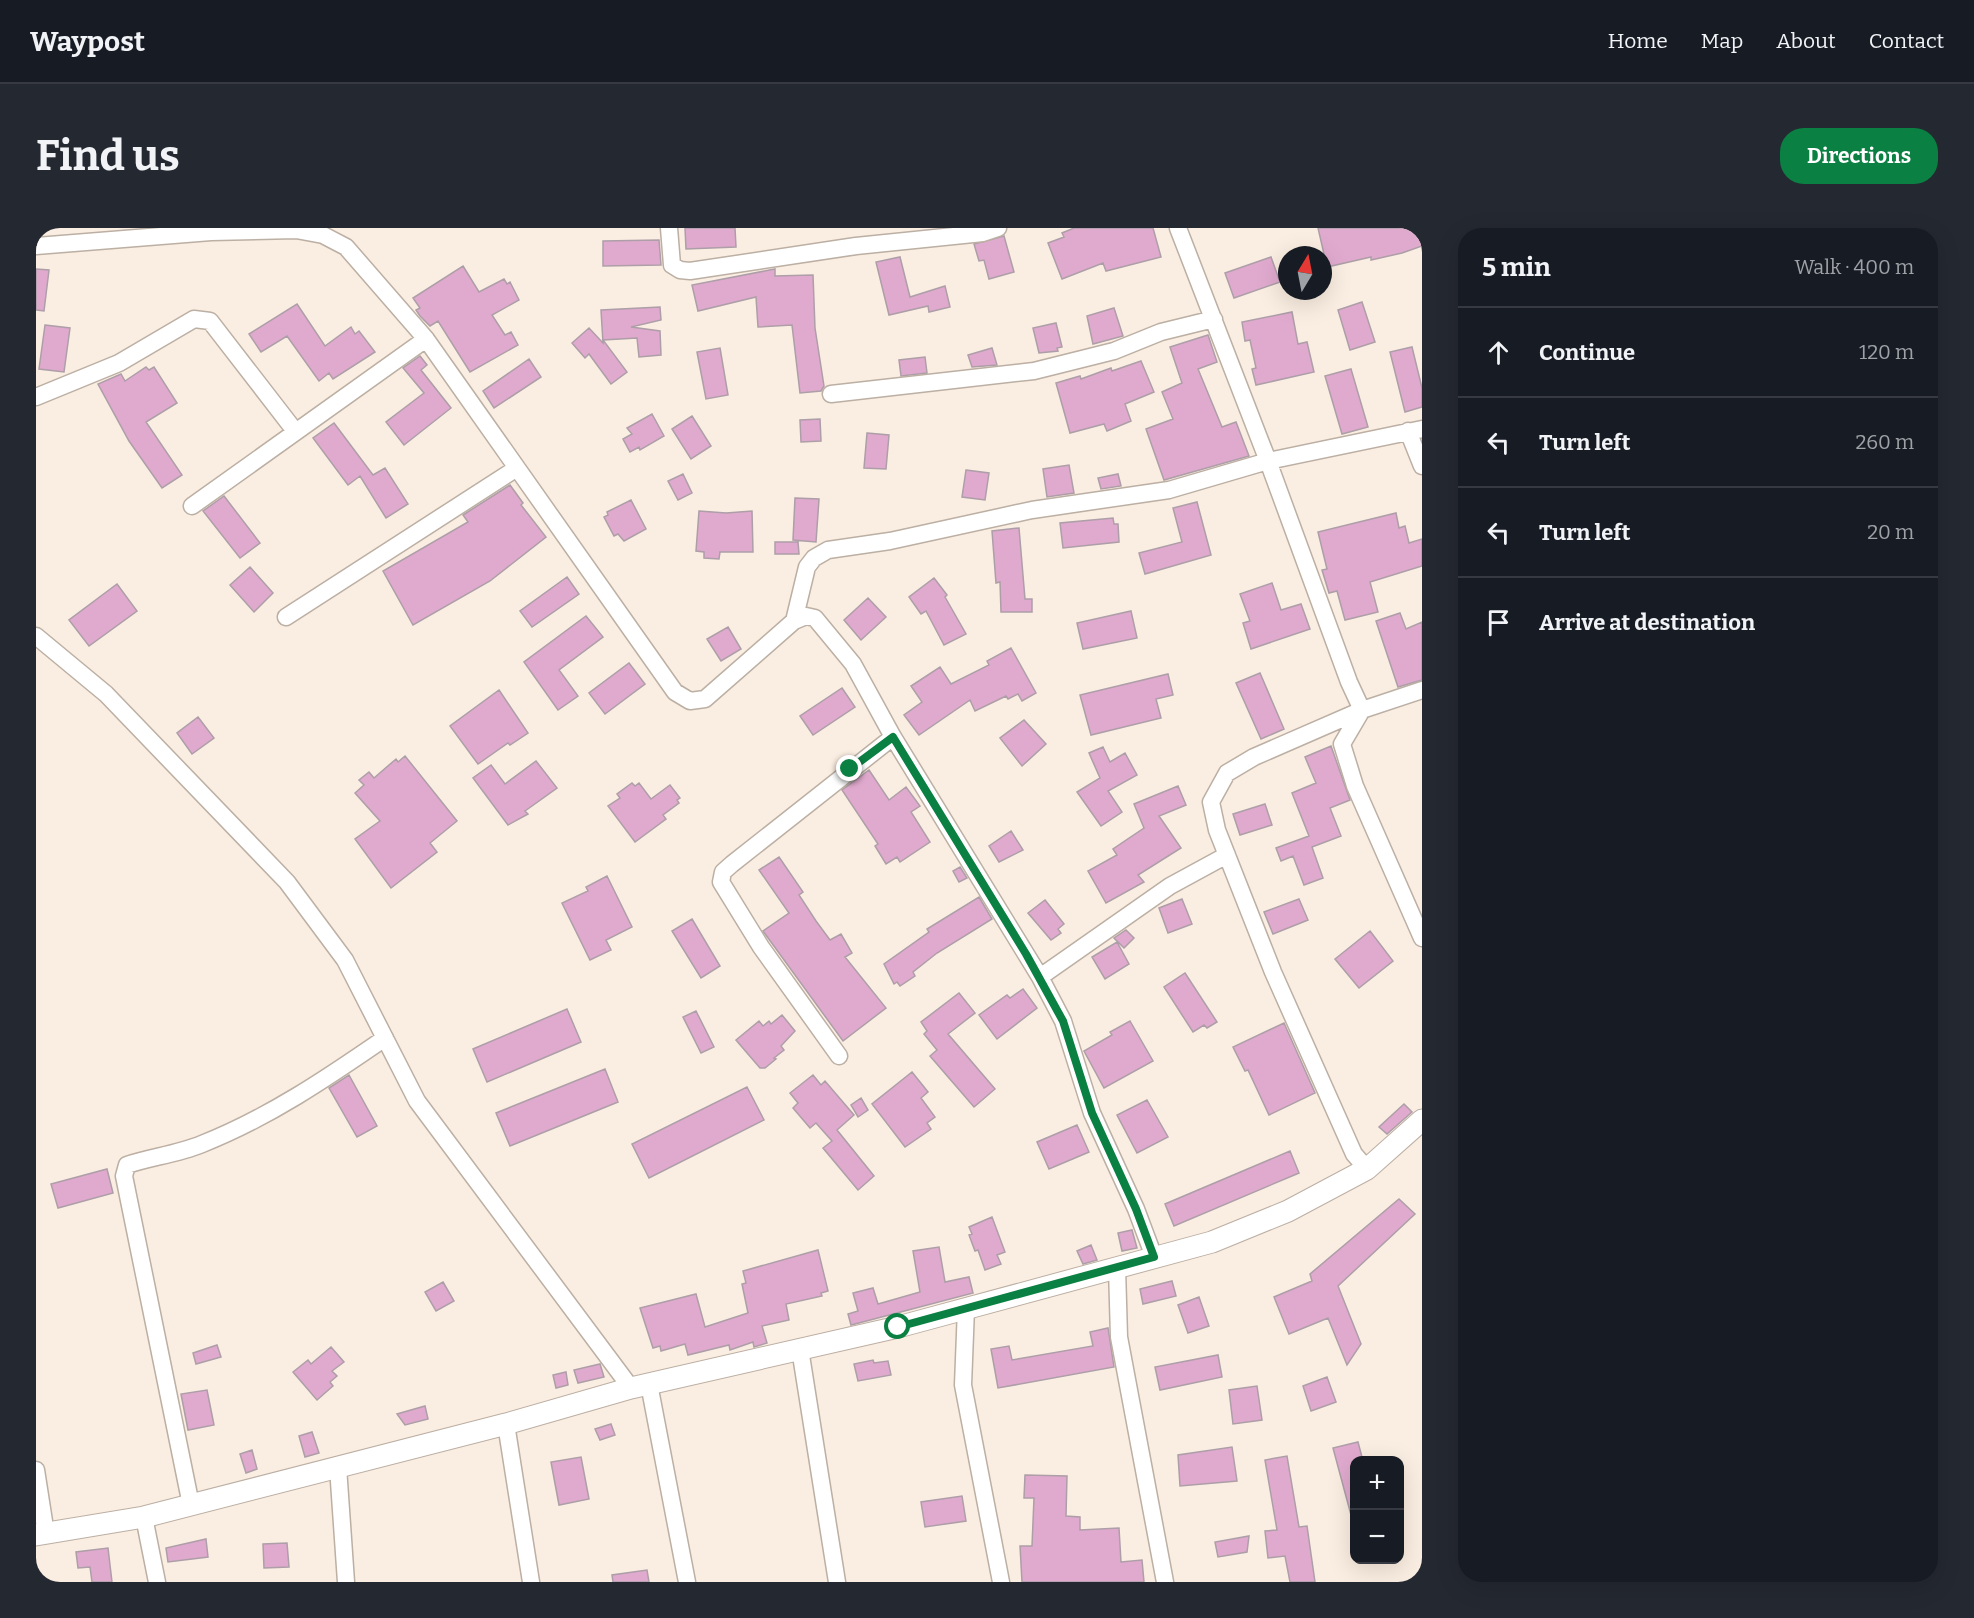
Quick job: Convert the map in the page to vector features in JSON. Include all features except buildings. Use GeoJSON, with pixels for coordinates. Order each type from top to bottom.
{"type":"FeatureCollection","features":[{"type":"Feature","properties":{"kind":"street"},"geometry":{"type":"LineString","coordinates":[[669,228],[672,265],[680,270],[690,271],[856,246],[982,232],[998,228]]}},
{"type":"Feature","properties":{"kind":"street"},"geometry":{"type":"LineString","coordinates":[[1178,228],[1215,319],[1349,682],[1362,710]]}},
{"type":"Feature","properties":{"kind":"street"},"geometry":{"type":"LineString","coordinates":[[36,246],[211,232],[296,230],[323,235],[346,247],[426,339],[675,692],[690,700],[705,699],[794,621],[806,616],[815,618],[822,624],[853,664],[893,737],[1040,977],[1063,1021],[1092,1113],[1136,1209],[1154,1257]]}},
{"type":"Feature","properties":{"kind":"street"},"geometry":{"type":"LineString","coordinates":[[36,397],[119,363],[194,319],[203,319],[210,321],[295,431]]}},
{"type":"Feature","properties":{"kind":"street"},"geometry":{"type":"LineString","coordinates":[[831,394],[1034,371],[1114,351],[1161,332],[1215,319]]}},
{"type":"Feature","properties":{"kind":"street"},"geometry":{"type":"LineString","coordinates":[[192,506],[426,339]]}},
{"type":"Feature","properties":{"kind":"street"},"geometry":{"type":"LineString","coordinates":[[794,621],[807,567],[814,558],[828,550],[890,541],[1032,510],[1169,490],[1268,461],[1415,430],[1422,466]]}},
{"type":"Feature","properties":{"kind":"street"},"geometry":{"type":"LineString","coordinates":[[286,617],[517,468]]}},
{"type":"Feature","properties":{"kind":"street"},"geometry":{"type":"LineString","coordinates":[[36,636],[106,694],[287,882],[345,960],[417,1101],[640,1386],[687,1582]]}},
{"type":"Feature","properties":{"kind":"street"},"geometry":{"type":"LineString","coordinates":[[1367,1169],[1354,1154],[1274,972],[1217,830],[1212,802],[1227,772],[1254,757],[1362,710],[1422,690]]}},
{"type":"Feature","properties":{"kind":"street"},"geometry":{"type":"LineString","coordinates":[[1362,710],[1342,744],[1354,786],[1422,938]]}},
{"type":"Feature","properties":{"kind":"street"},"geometry":{"type":"LineString","coordinates":[[839,1056],[760,946],[721,882],[723,872],[732,864],[893,737]]}},
{"type":"Feature","properties":{"kind":"street"},"geometry":{"type":"LineString","coordinates":[[1040,977],[1170,886],[1227,855]]}},
{"type":"Feature","properties":{"kind":"street"},"geometry":{"type":"LineString","coordinates":[[191,1505],[124,1176],[127,1166],[200,1145],[238,1129],[333,1074],[385,1038]]}},
{"type":"Feature","properties":{"kind":"street"},"geometry":{"type":"LineString","coordinates":[[36,1470],[41,1535],[144,1517],[506,1425],[640,1386],[966,1308],[1212,1242],[1288,1211],[1367,1169],[1422,1120]]}},
{"type":"Feature","properties":{"kind":"street"},"geometry":{"type":"LineString","coordinates":[[1117,1268],[1119,1337],[1165,1582]]}},
{"type":"Feature","properties":{"kind":"street"},"geometry":{"type":"LineString","coordinates":[[966,1308],[963,1385],[1001,1582]]}},
{"type":"Feature","properties":{"kind":"street"},"geometry":{"type":"LineString","coordinates":[[800,1349],[837,1582]]}},
{"type":"Feature","properties":{"kind":"street"},"geometry":{"type":"LineString","coordinates":[[506,1425],[531,1582]]}},
{"type":"Feature","properties":{"kind":"street"},"geometry":{"type":"LineString","coordinates":[[338,1467],[346,1582]]}},
{"type":"Feature","properties":{"kind":"street"},"geometry":{"type":"LineString","coordinates":[[144,1517],[157,1582]]}},
{"type":"Feature","properties":{"kind":"route"},"geometry":{"type":"LineString","coordinates":[[850,769],[893,737],[1040,977],[1063,1021],[1092,1113],[1136,1209],[1154,1257],[898,1327]]}}]}
